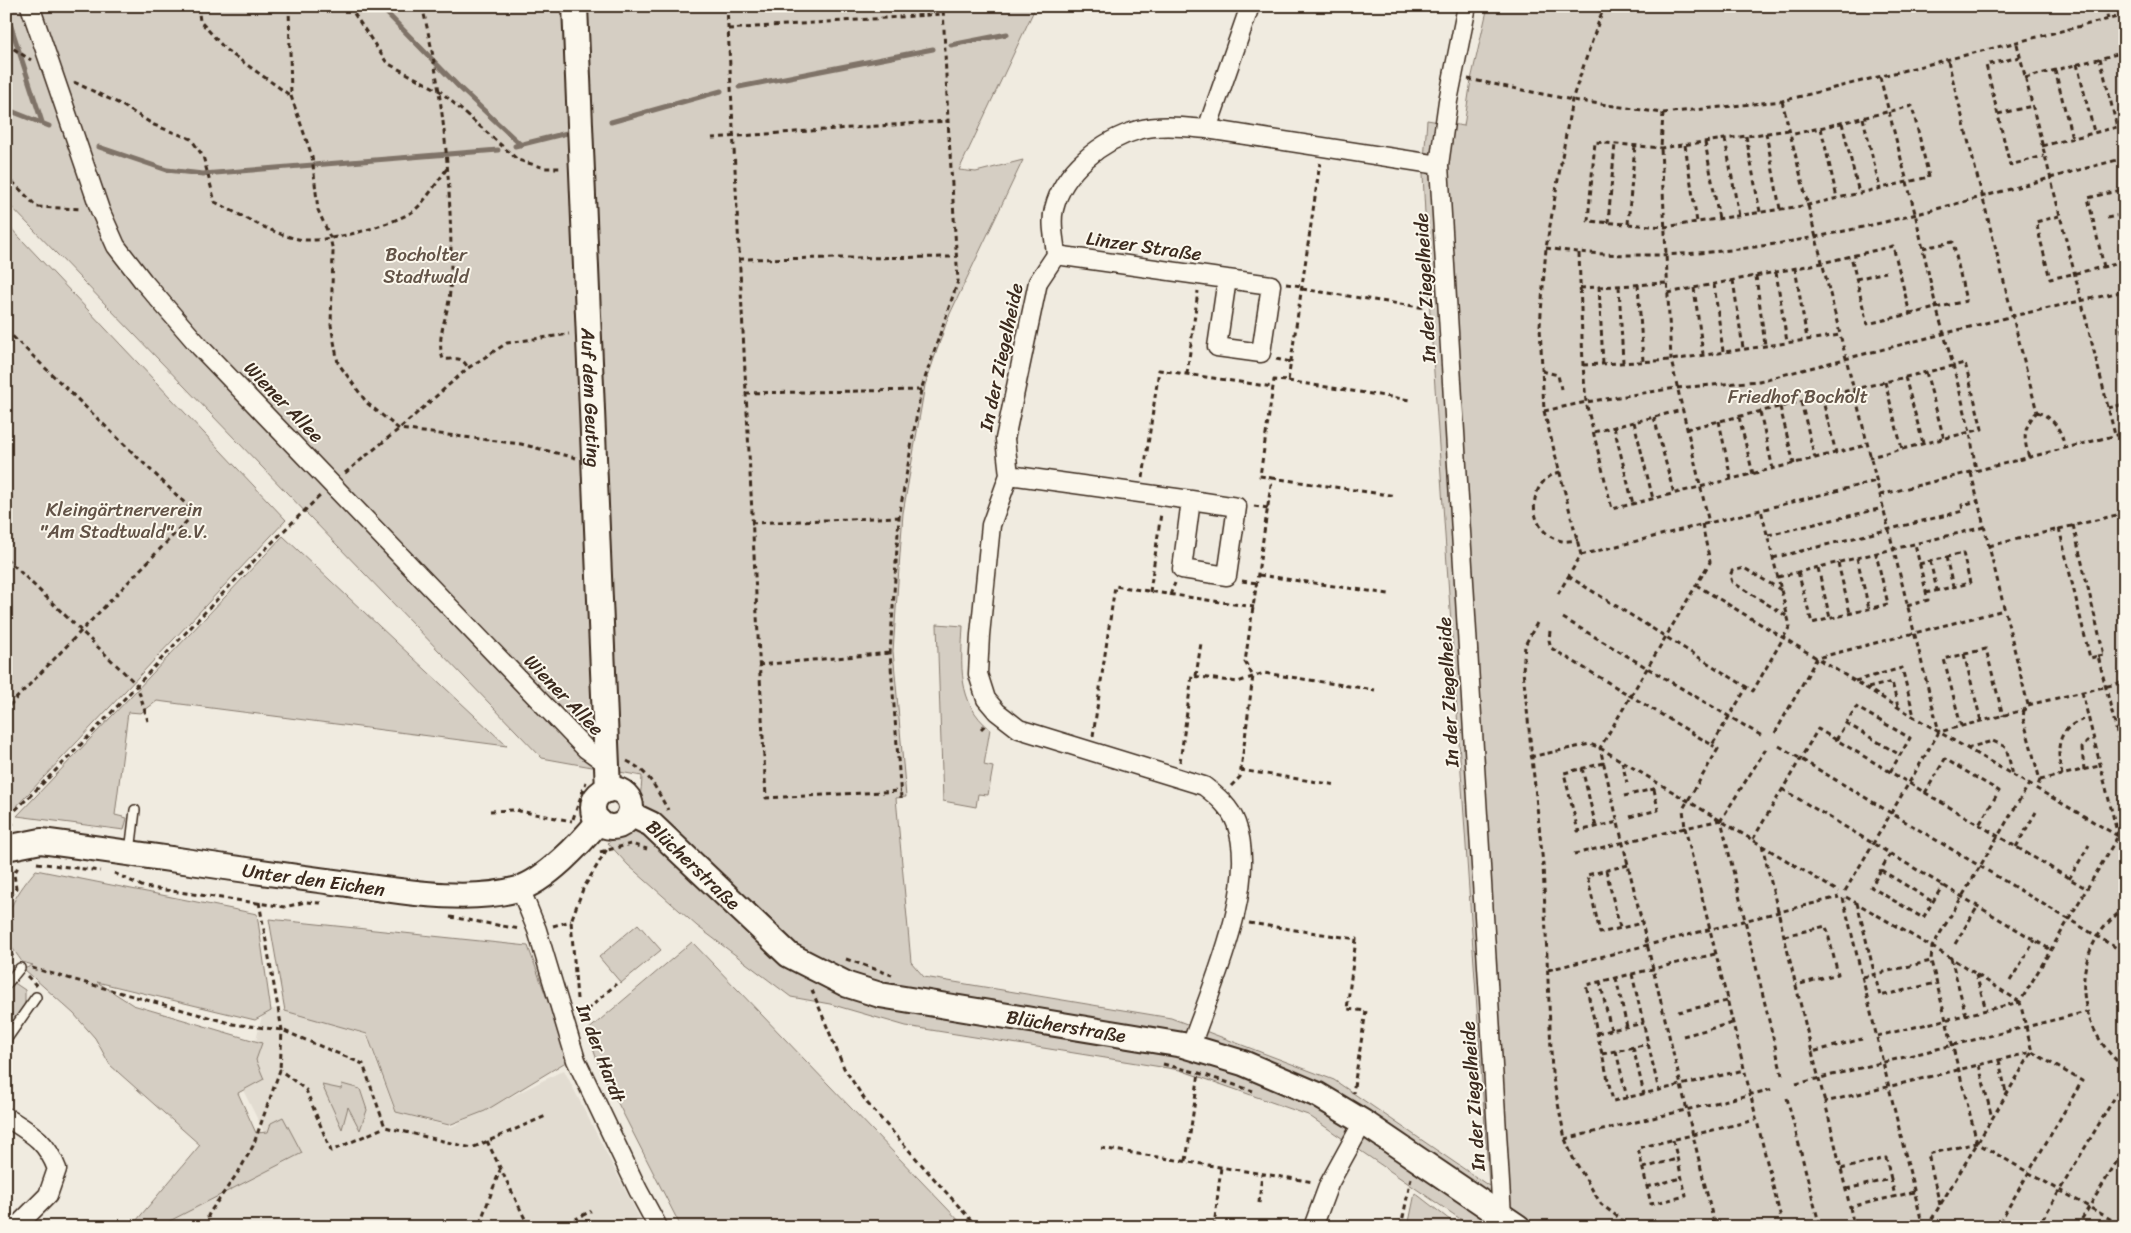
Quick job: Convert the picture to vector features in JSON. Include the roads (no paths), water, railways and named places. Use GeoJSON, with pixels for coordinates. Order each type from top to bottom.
{"type":"FeatureCollection","features":[{"type":"Feature","properties":{"kind":"street","name":"Wiener Allee"},"geometry":{"type":"LineString","coordinates":[[30,6],[100,210],[116,246],[156,296],[200,346],[333,483],[586,750],[617,762]]}},
{"type":"Feature","properties":{"kind":"street","name":"Auf dem Geuting"},"geometry":{"type":"LineString","coordinates":[[575,6],[595,462],[617,762],[608,790]]}},
{"type":"Feature","properties":{"kind":"street"},"geometry":{"type":"LineString","coordinates":[[1207,129],[1250,6]]}},
{"type":"Feature","properties":{"kind":"street","name":"In der Ziegelheide"},"geometry":{"type":"LineString","coordinates":[[1467,6],[1453,76],[1440,165],[1477,817],[1510,1221]]}},
{"type":"Feature","properties":{"kind":"street"},"geometry":{"type":"LineString","coordinates":[[1056,255],[1052,227],[1054,209],[1063,187],[1087,157],[1105,145],[1138,130],[1172,126],[1207,129],[1440,165]]}},
{"type":"Feature","properties":{"kind":"street","name":"In der Ziegelheide"},"geometry":{"type":"LineString","coordinates":[[1056,255],[1038,282],[1005,439],[1009,475],[991,525],[978,674],[986,699],[997,712],[1020,729],[1204,786],[1220,798],[1236,823],[1243,869],[1233,920],[1197,1048]]}},
{"type":"Feature","properties":{"kind":"street","name":"Linzer Straße"},"geometry":{"type":"LineString","coordinates":[[1056,255],[1271,285],[1261,353],[1217,347],[1227,279]]}},
{"type":"Feature","properties":{"kind":"street"},"geometry":{"type":"LineString","coordinates":[[1009,475],[1191,500],[1237,507],[1227,576],[1182,569],[1191,500]]}},
{"type":"Feature","properties":{"kind":"street"},"geometry":{"type":"LineString","coordinates":[[608,790],[618,790],[628,797],[631,803],[630,814],[623,824],[617,826],[604,825],[594,814],[596,798],[608,790]]}},
{"type":"Feature","properties":{"kind":"street","name":"Blücherstraße"},"geometry":{"type":"LineString","coordinates":[[630,814],[651,824],[789,956],[848,985],[880,995],[928,1005],[1043,1021],[1197,1048],[1243,1063],[1310,1092],[1363,1122],[1510,1221]]}},
{"type":"Feature","properties":{"kind":"street","name":"Unter den Eichen"},"geometry":{"type":"LineString","coordinates":[[13,855],[40,841],[389,889],[462,895],[495,893],[520,888],[544,874],[586,837],[599,821]]}},
{"type":"Feature","properties":{"kind":"street","name":"In der Hardt"},"geometry":{"type":"LineString","coordinates":[[520,888],[537,930],[576,1060],[638,1190],[658,1227]]}},
{"type":"Feature","properties":{"kind":"street"},"geometry":{"type":"LineString","coordinates":[[6,1117],[35,1136],[50,1151],[57,1169],[48,1194],[16,1227]]}},
{"type":"Feature","properties":{"kind":"street"},"geometry":{"type":"LineString","coordinates":[[1313,1227],[1329,1184],[1363,1122]]}},
{"type":"Feature","properties":{"kind":"lane"},"geometry":{"type":"LineString","coordinates":[[130,853],[135,810]]}},
{"type":"Feature","properties":{"kind":"lane"},"geometry":{"type":"LineString","coordinates":[[6,985],[21,969]]}},
{"type":"Feature","properties":{"kind":"lane"},"geometry":{"type":"LineString","coordinates":[[6,1040],[36,997]]}},
{"type":"Feature","properties":{"kind":"waterway"},"geometry":{"type":"LineString","coordinates":[[380,6],[459,87],[521,145]]}},
{"type":"Feature","properties":{"kind":"waterway"},"geometry":{"type":"LineString","coordinates":[[6,11],[42,122]]}},
{"type":"Feature","properties":{"kind":"waterway"},"geometry":{"type":"LineString","coordinates":[[951,45],[1007,34]]}},
{"type":"Feature","properties":{"kind":"waterway"},"geometry":{"type":"LineString","coordinates":[[739,87],[933,49]]}},
{"type":"Feature","properties":{"kind":"waterway"},"geometry":{"type":"LineString","coordinates":[[611,122],[721,91]]}},
{"type":"Feature","properties":{"kind":"waterway"},"geometry":{"type":"LineString","coordinates":[[6,109],[49,126]]}},
{"type":"Feature","properties":{"kind":"waterway"},"geometry":{"type":"LineString","coordinates":[[515,146],[567,133]]}},
{"type":"Feature","properties":{"kind":"waterway"},"geometry":{"type":"LineString","coordinates":[[99,147],[167,170],[203,174],[498,150]]}},
{"type":"Feature","properties":{"kind":"park label","name":"Bocholter Stadtwald"},"geometry":{"type":"Point","coordinates":[426,265]}},
{"type":"Feature","properties":{"kind":"park label","name":"Friedhof Bocholt"},"geometry":{"type":"Point","coordinates":[1798,396]}},
{"type":"Feature","properties":{"kind":"park label","name":"Kleingärtnerverein \"Am Stadtwald\" e.V."},"geometry":{"type":"Point","coordinates":[124,520]}}]}
